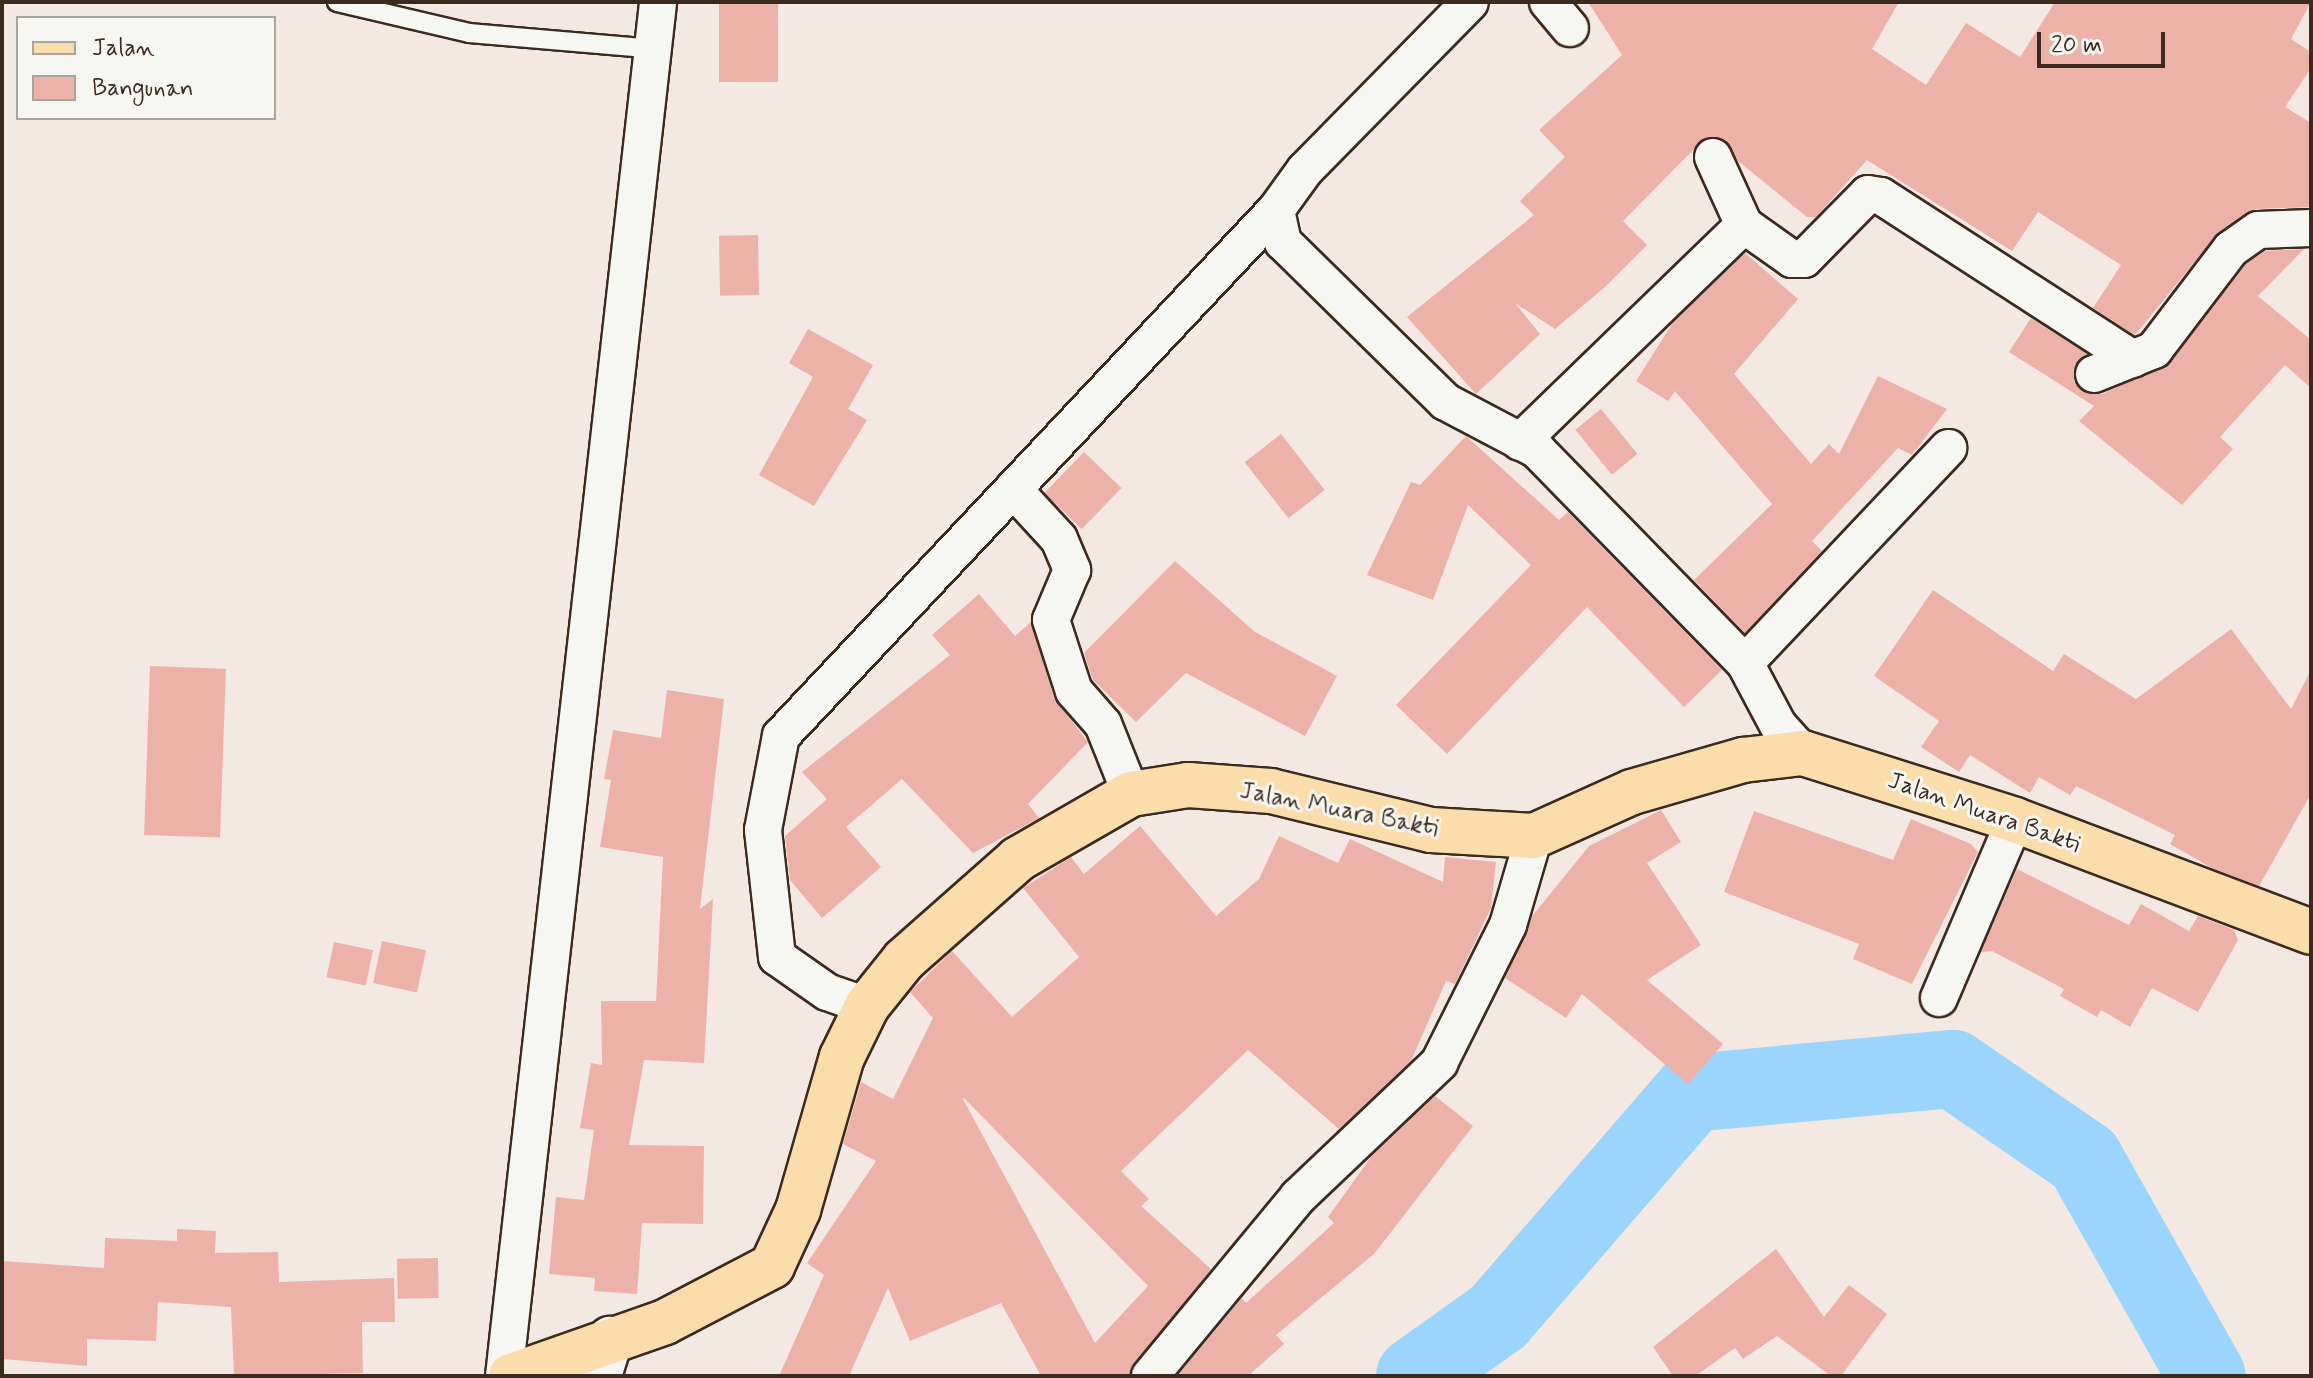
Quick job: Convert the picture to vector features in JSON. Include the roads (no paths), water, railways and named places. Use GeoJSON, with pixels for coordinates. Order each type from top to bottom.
{"type":"FeatureCollection","features":[{"type":"Feature","properties":{"kind":"main road","name":"Jalan Muara Bakti"},"geometry":{"type":"LineString","coordinates":[[511,1376],[604,1358],[665,1322],[738,1290],[781,1253],[842,1057],[867,1006],[904,960],[1018,859],[1131,794],[1188,785],[1271,791],[1431,830],[1534,836],[1632,792],[1743,760],[1803,753],[2015,820],[2308,925]]}},
{"type":"Feature","properties":{"kind":"street"},"geometry":{"type":"LineString","coordinates":[[504,1376],[537,1033],[658,2]]}},
{"type":"Feature","properties":{"kind":"street"},"geometry":{"type":"LineString","coordinates":[[867,1006],[827,992],[777,957],[763,830],[768,776],[781,736],[1276,210],[1305,170],[1470,2]]}},
{"type":"Feature","properties":{"kind":"street"},"geometry":{"type":"LineString","coordinates":[[1713,157],[1744,225],[1773,248],[1804,259],[1857,203],[1881,196],[2133,359]]}},
{"type":"Feature","properties":{"kind":"street"},"geometry":{"type":"LineString","coordinates":[[1276,210],[1283,242],[1446,402],[1537,450],[1745,663],[1778,725],[1803,753]]}},
{"type":"Feature","properties":{"kind":"street"},"geometry":{"type":"LineString","coordinates":[[1520,442],[1744,225]]}},
{"type":"Feature","properties":{"kind":"street"},"geometry":{"type":"LineString","coordinates":[[2094,374],[2133,359],[2174,330],[2231,249],[2258,230],[2311,228]]}},
{"type":"Feature","properties":{"kind":"street"},"geometry":{"type":"LineString","coordinates":[[1745,663],[1948,448]]}},
{"type":"Feature","properties":{"kind":"street"},"geometry":{"type":"LineString","coordinates":[[1013,489],[1059,539],[1072,570],[1051,620],[1074,691],[1103,724],[1131,794]]}},
{"type":"Feature","properties":{"kind":"street"},"geometry":{"type":"LineString","coordinates":[[1939,998],[2015,820]]}},
{"type":"Feature","properties":{"kind":"street"},"geometry":{"type":"LineString","coordinates":[[1150,1376],[1298,1197],[1439,1063],[1508,925],[1534,836]]}},
{"type":"Feature","properties":{"kind":"lane"},"geometry":{"type":"LineString","coordinates":[[337,2],[469,33],[654,49]]}},
{"type":"Feature","properties":{"kind":"waterway"},"geometry":{"type":"LineString","coordinates":[[1415,1376],[1498,1317],[1692,1093],[1953,1069],[2084,1159],[2207,1376]]}}]}
